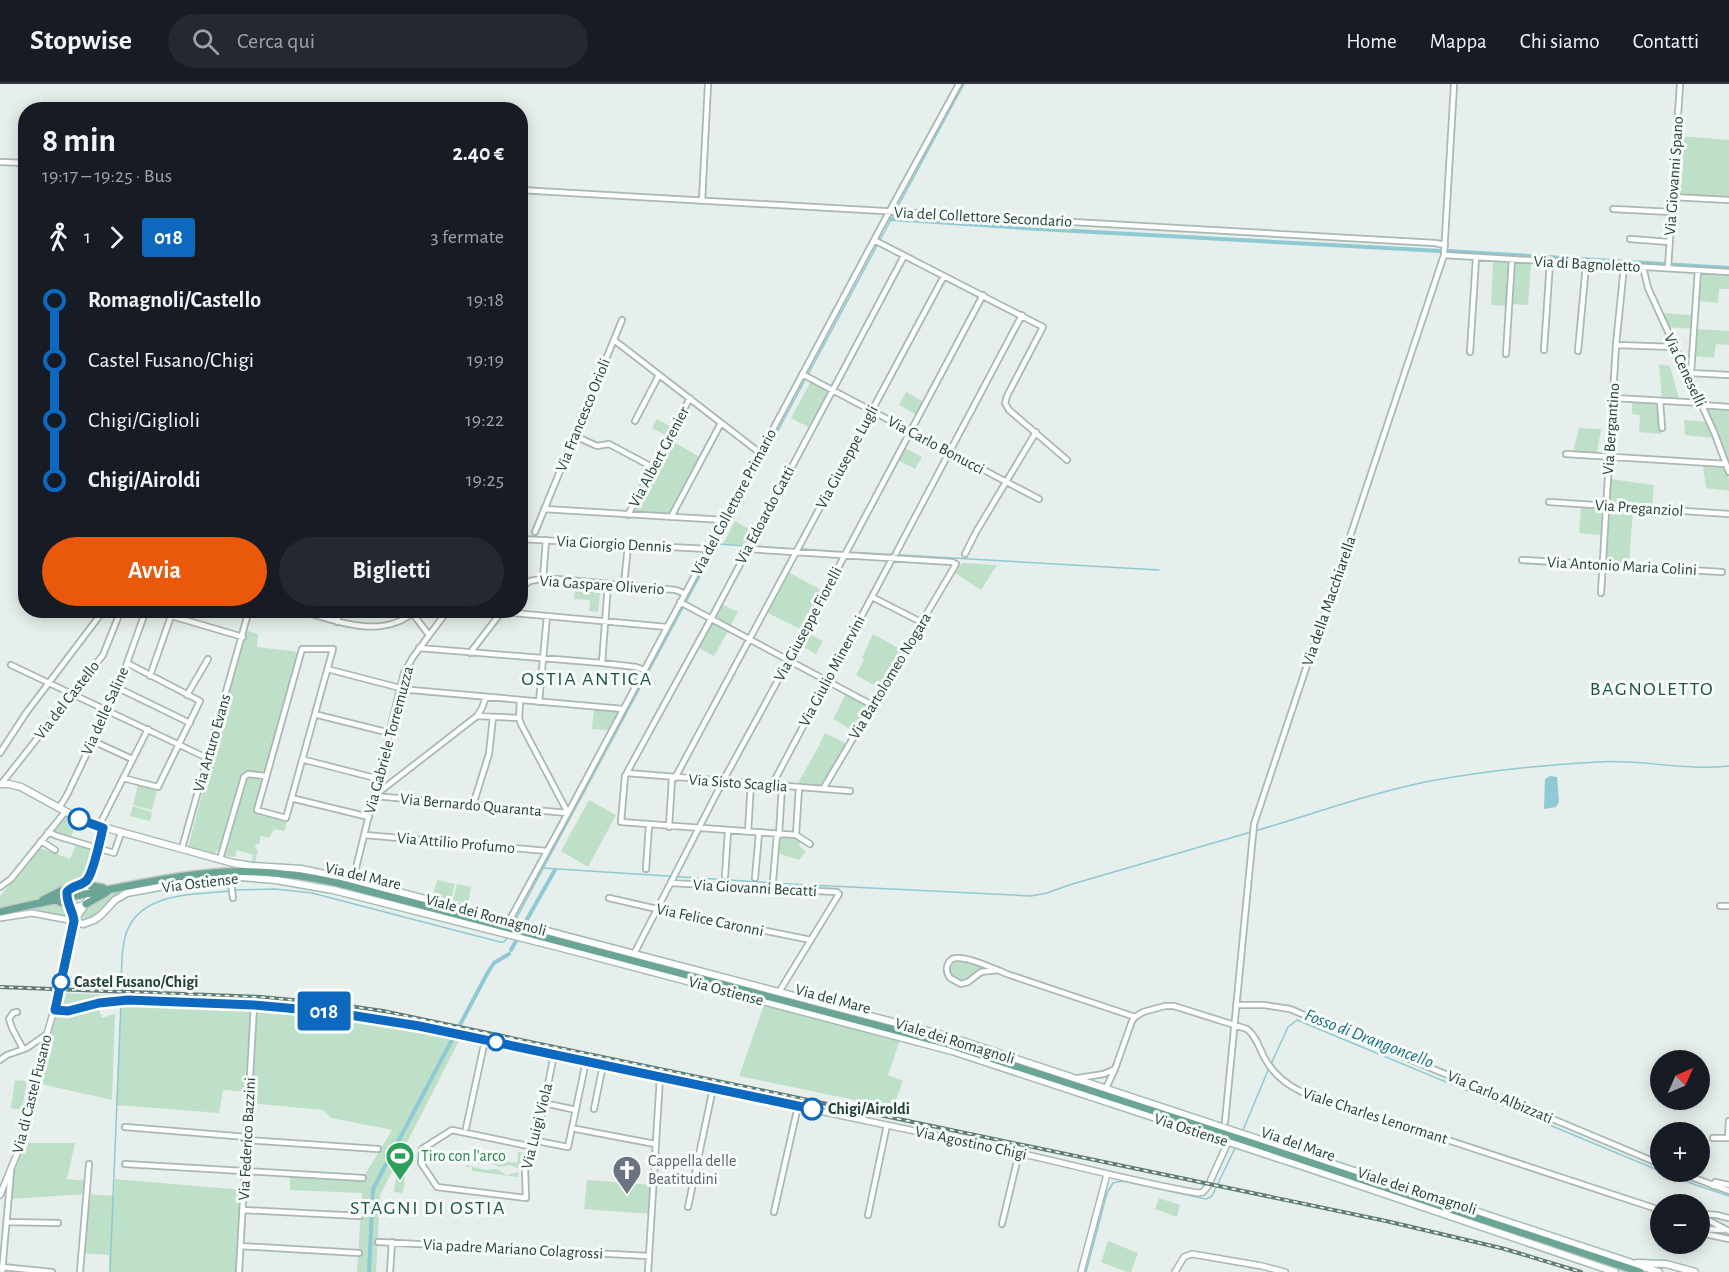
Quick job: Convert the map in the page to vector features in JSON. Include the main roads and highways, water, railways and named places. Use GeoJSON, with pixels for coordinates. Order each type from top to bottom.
{"type":"FeatureCollection","features":[{"type":"Feature","properties":{"kind":"main road","name":"Viale dei Romagnoli"},"geometry":{"type":"LineString","coordinates":[[1,784],[21,787],[65,812],[101,827],[220,859],[248,866],[307,870],[353,880],[947,1036],[1077,1078],[1237,1135]]}},
{"type":"Feature","properties":{"kind":"main road","name":"Via del Mare"},"geometry":{"type":"LineString","coordinates":[[0,912],[66,898],[88,886],[111,889],[169,878],[236,872],[302,876],[341,884],[926,1038],[1237,1135],[1247,1141],[1640,1272]]}},
{"type":"Feature","properties":{"kind":"main road","name":"Via Ostiense"},"geometry":{"type":"LineString","coordinates":[[74,921],[82,924],[97,918],[115,900],[127,893],[181,883],[290,882],[344,892],[899,1036],[966,1056],[1228,1142],[1247,1141],[1615,1272]]}},
{"type":"Feature","properties":{"kind":"main road"},"geometry":{"type":"LineString","coordinates":[[38,903],[57,892],[76,886],[88,886],[86,904]]}},
{"type":"Feature","properties":{"kind":"main road"},"geometry":{"type":"LineString","coordinates":[[74,921],[86,904],[111,889]]}},
{"type":"Feature","properties":{"kind":"main road"},"geometry":{"type":"LineString","coordinates":[[55,900],[70,906],[74,921]]}},
{"type":"Feature","properties":{"kind":"main road","name":"Viale dei Romagnoli"},"geometry":{"type":"LineString","coordinates":[[1247,1141],[1659,1272]]}},
{"type":"Feature","properties":{"kind":"main road"},"geometry":{"type":"LineString","coordinates":[[1630,1263],[1666,1264],[1695,1272]]}},
{"type":"Feature","properties":{"kind":"water"},"geometry":{"type":"Polygon","coordinates":[[[1550,776],[1557,777],[1559,802],[1556,807],[1544,809],[1545,779],[1550,776]]]}},
{"type":"Feature","properties":{"kind":"waterway"},"geometry":{"type":"LineString","coordinates":[[896,210],[964,84]]}},
{"type":"Feature","properties":{"kind":"waterway"},"geometry":{"type":"LineString","coordinates":[[516,919],[894,214]]}},
{"type":"Feature","properties":{"kind":"waterway"},"geometry":{"type":"LineString","coordinates":[[891,219],[1441,251]]}},
{"type":"Feature","properties":{"kind":"waterway"},"geometry":{"type":"LineString","coordinates":[[1447,251],[1729,268]]}},
{"type":"Feature","properties":{"kind":"waterway"},"geometry":{"type":"LineString","coordinates":[[719,544],[747,546]]}},
{"type":"Feature","properties":{"kind":"waterway"},"geometry":{"type":"LineString","coordinates":[[752,546],[795,549]]}},
{"type":"Feature","properties":{"kind":"waterway"},"geometry":{"type":"LineString","coordinates":[[800,549],[843,552]]}},
{"type":"Feature","properties":{"kind":"waterway"},"geometry":{"type":"LineString","coordinates":[[848,552],[1159,570]]}},
{"type":"Feature","properties":{"kind":"waterway"},"geometry":{"type":"LineString","coordinates":[[1255,831],[1386,791],[1472,774],[1597,762],[1696,767],[1729,766]]}},
{"type":"Feature","properties":{"kind":"waterway"},"geometry":{"type":"LineString","coordinates":[[543,868],[790,884],[1031,896],[1251,832]]}},
{"type":"Feature","properties":{"kind":"waterway"},"geometry":{"type":"LineString","coordinates":[[526,921],[555,870]]}},
{"type":"Feature","properties":{"kind":"waterway"},"geometry":{"type":"LineString","coordinates":[[234,890],[275,889],[312,893],[500,942],[504,942],[508,937]]}},
{"type":"Feature","properties":{"kind":"waterway"},"geometry":{"type":"LineString","coordinates":[[121,998],[123,944],[131,922],[141,911],[153,904],[183,895],[229,891]]}},
{"type":"Feature","properties":{"kind":"waterway"},"geometry":{"type":"LineString","coordinates":[[511,950],[516,941]]}},
{"type":"Feature","properties":{"kind":"waterway"},"geometry":{"type":"LineString","coordinates":[[369,1272],[373,1189],[488,972],[494,963],[509,954]]}},
{"type":"Feature","properties":{"kind":"waterway"},"geometry":{"type":"LineString","coordinates":[[110,1272],[121,1003]]}},
{"type":"Feature","properties":{"kind":"waterway","name":"Fosso di Drangoncello"},"geometry":{"type":"LineString","coordinates":[[1271,1064],[1288,1027],[1297,1020],[1650,1167]]}},
{"type":"Feature","properties":{"kind":"waterway","name":"Fosso di Drangoncello"},"geometry":{"type":"LineString","coordinates":[[1243,1130],[1269,1068]]}},
{"type":"Feature","properties":{"kind":"waterway","name":"Fosso di Drangoncello"},"geometry":{"type":"LineString","coordinates":[[1086,1272],[1107,1193],[1113,1183],[1122,1181],[1206,1199],[1212,1196],[1236,1146]]}},
{"type":"Feature","properties":{"kind":"waterway","name":"Fosso di Drangoncello"},"geometry":{"type":"LineString","coordinates":[[1688,1182],[1729,1196]]}},
{"type":"Feature","properties":{"kind":"railway"},"geometry":{"type":"LineString","coordinates":[[0,987],[261,997],[383,1011],[1386,1221],[1505,1249],[1581,1272]]}},
{"type":"Feature","properties":{"kind":"place","name":"Castel Fusano/Chigi"},"geometry":{"type":"Point","coordinates":[61,982]}},
{"type":"Feature","properties":{"kind":"place","name":"Chigi/Airoldi"},"geometry":{"type":"Point","coordinates":[812,1109]}},
{"type":"Feature","properties":{"kind":"place","name":"Tiro con l'arco"},"geometry":{"type":"Point","coordinates":[400,1182]}},
{"type":"Feature","properties":{"kind":"place","name":"Cappella delle Beatitudini"},"geometry":{"type":"Point","coordinates":[627,1196]}},
{"type":"Feature","properties":{"kind":"district","name":"OSTIA ANTICA"},"geometry":{"type":"Point","coordinates":[587,679]}},
{"type":"Feature","properties":{"kind":"district","name":"BAGNOLETTO"},"geometry":{"type":"Point","coordinates":[1652,689]}},
{"type":"Feature","properties":{"kind":"district","name":"STAGNI DI OSTIA"},"geometry":{"type":"Point","coordinates":[428,1208]}}]}
